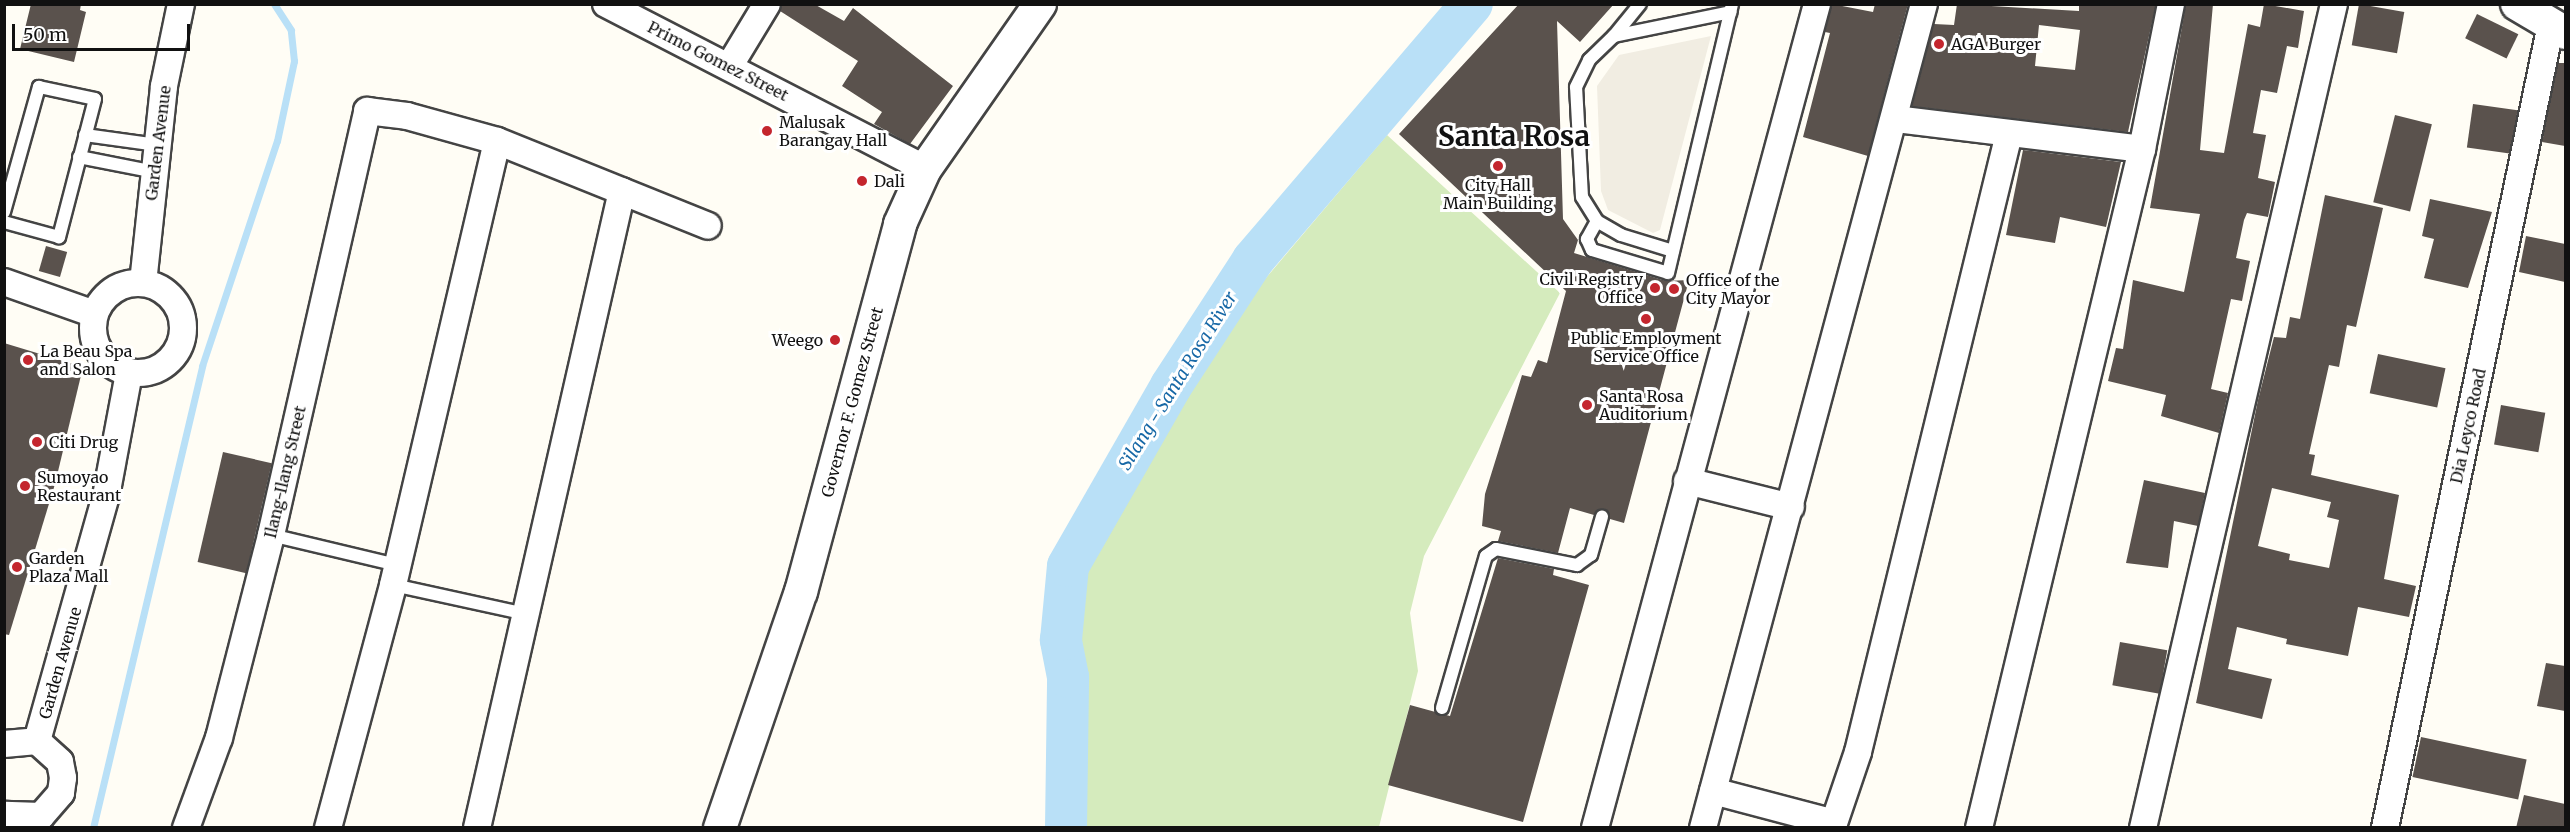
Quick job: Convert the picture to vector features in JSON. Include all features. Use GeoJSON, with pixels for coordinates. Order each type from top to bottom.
{"type":"FeatureCollection","features":[{"type":"Feature","properties":{"kind":"street","name":"Garden Avenue"},"geometry":{"type":"LineString","coordinates":[[143,283],[157,145],[181,4]]}},
{"type":"Feature","properties":{"kind":"street","name":"Primo Gomez Street"},"geometry":{"type":"LineString","coordinates":[[606,4],[730,65],[925,169]]}},
{"type":"Feature","properties":{"kind":"street"},"geometry":{"type":"LineString","coordinates":[[730,65],[767,4]]}},
{"type":"Feature","properties":{"kind":"street","name":"Governor F. Gomez Street"},"geometry":{"type":"LineString","coordinates":[[720,828],[801,592],[900,224],[925,169],[1040,4]]}},
{"type":"Feature","properties":{"kind":"street"},"geometry":{"type":"LineString","coordinates":[[1595,828],[1817,4]]}},
{"type":"Feature","properties":{"kind":"street"},"geometry":{"type":"LineString","coordinates":[[1703,828],[1791,507],[1924,4]]}},
{"type":"Feature","properties":{"kind":"street"},"geometry":{"type":"LineString","coordinates":[[1979,828],[2142,148],[2171,4]]}},
{"type":"Feature","properties":{"kind":"street"},"geometry":{"type":"LineString","coordinates":[[2143,828],[2334,4]]}},
{"type":"Feature","properties":{"kind":"street"},"geometry":{"type":"LineString","coordinates":[[2517,4],[2558,28]]}},
{"type":"Feature","properties":{"kind":"street","name":"Dia Leyco Road"},"geometry":{"type":"LineString","coordinates":[[2385,828],[2558,28]]}},
{"type":"Feature","properties":{"kind":"street","name":"Ilang-Ilang Street"},"geometry":{"type":"LineString","coordinates":[[186,828],[219,738],[271,535],[367,111],[407,116],[497,141]]}},
{"type":"Feature","properties":{"kind":"street"},"geometry":{"type":"LineString","coordinates":[[1895,119],[2142,148]]}},
{"type":"Feature","properties":{"kind":"street"},"geometry":{"type":"LineString","coordinates":[[1713,791],[1834,823],[1858,752],[2009,134]]}},
{"type":"Feature","properties":{"kind":"street"},"geometry":{"type":"LineString","coordinates":[[328,828],[395,575],[497,141],[708,226]]}},
{"type":"Feature","properties":{"kind":"street"},"geometry":{"type":"LineString","coordinates":[[477,828],[622,191]]}},
{"type":"Feature","properties":{"kind":"street"},"geometry":{"type":"LineString","coordinates":[[4,282],[95,314]]}},
{"type":"Feature","properties":{"kind":"street"},"geometry":{"type":"LineString","coordinates":[[143,283],[174,300],[183,335],[164,365],[129,373],[111,365],[98,350],[95,314],[115,289],[143,283]]}},
{"type":"Feature","properties":{"kind":"street","name":"Garden Avenue"},"geometry":{"type":"LineString","coordinates":[[38,741],[106,496],[129,373]]}},
{"type":"Feature","properties":{"kind":"street"},"geometry":{"type":"LineString","coordinates":[[1687,481],[1791,507]]}},
{"type":"Feature","properties":{"kind":"street"},"geometry":{"type":"LineString","coordinates":[[4,744],[38,741],[60,762],[61,793],[40,816],[7,820]]}},
{"type":"Feature","properties":{"kind":"lane"},"geometry":{"type":"LineString","coordinates":[[1640,4],[1614,36],[1589,60],[1576,87],[1579,176],[1582,197],[1597,220],[1621,235],[1673,251]]}},
{"type":"Feature","properties":{"kind":"lane"},"geometry":{"type":"LineString","coordinates":[[1597,220],[1587,239],[1592,250],[1668,273],[1731,8],[1614,36]]}},
{"type":"Feature","properties":{"kind":"lane"},"geometry":{"type":"LineString","coordinates":[[4,212],[39,87],[95,99],[59,237],[4,222]]}},
{"type":"Feature","properties":{"kind":"lane"},"geometry":{"type":"LineString","coordinates":[[85,135],[157,145]]}},
{"type":"Feature","properties":{"kind":"lane"},"geometry":{"type":"LineString","coordinates":[[79,158],[154,172]]}},
{"type":"Feature","properties":{"kind":"lane"},"geometry":{"type":"LineString","coordinates":[[1442,708],[1485,556],[1496,549],[1577,566],[1591,555],[1602,517]]}},
{"type":"Feature","properties":{"kind":"lane"},"geometry":{"type":"LineString","coordinates":[[271,535],[526,614]]}},
{"type":"Feature","properties":{"kind":"green space"},"geometry":{"type":"Polygon","coordinates":[[[1387,135],[1560,293],[1424,556],[1410,613],[1418,671],[1379,827],[1075,827],[1078,740],[1086,689],[1079,636],[1082,572],[1194,363],[1387,135]]]}},
{"type":"Feature","properties":{"kind":"shaded area"},"geometry":{"type":"Polygon","coordinates":[[[1711,36],[1660,230],[1653,233],[1608,210],[1601,191],[1597,86],[1619,55],[1711,36]]]}},
{"type":"Feature","properties":{"kind":"building"},"geometry":{"type":"Polygon","coordinates":[[[31,4],[81,4],[80,10],[86,12],[74,62],[20,49],[31,4]]]}},
{"type":"Feature","properties":{"kind":"building"},"geometry":{"type":"Polygon","coordinates":[[[782,4],[814,4],[844,21],[853,8],[953,86],[910,144],[874,124],[882,112],[842,86],[858,61],[780,11],[782,4]]]}},
{"type":"Feature","properties":{"kind":"building"},"geometry":{"type":"Polygon","coordinates":[[[1519,4],[1614,4],[1580,42],[1557,21],[1563,219],[1578,240],[1574,253],[1666,281],[1689,280],[1624,523],[1610,519],[1604,509],[1594,515],[1570,508],[1558,553],[1498,541],[1501,531],[1482,526],[1485,494],[1522,375],[1531,377],[1538,360],[1547,363],[1566,291],[1399,134],[1519,4]]]}},
{"type":"Feature","properties":{"kind":"building"},"geometry":{"type":"Polygon","coordinates":[[[1832,4],[1873,12],[1875,4],[1908,4],[1868,156],[1803,137],[1830,33],[1825,32],[1832,4]]]}},
{"type":"Feature","properties":{"kind":"building"},"geometry":{"type":"Polygon","coordinates":[[[1957,4],[2079,11],[2079,4],[2156,4],[2128,132],[1912,106],[1934,24],[1954,25],[1957,4]],[[2039,25],[2035,66],[2075,70],[2080,30],[2039,25]]]}},
{"type":"Feature","properties":{"kind":"building"},"geometry":{"type":"Polygon","coordinates":[[[2186,4],[2213,4],[2200,150],[2224,153],[2248,24],[2260,27],[2264,4],[2304,11],[2298,48],[2287,46],[2277,93],[2261,90],[2253,133],[2266,135],[2258,178],[2275,182],[2268,217],[2247,213],[2244,220],[2236,258],[2250,261],[2242,301],[2231,299],[2211,389],[2228,393],[2219,433],[2161,416],[2166,395],[2108,381],[2116,348],[2123,349],[2133,280],[2184,292],[2200,214],[2150,208],[2186,4]]]}},
{"type":"Feature","properties":{"kind":"building"},"geometry":{"type":"Polygon","coordinates":[[[2359,4],[2404,12],[2397,53],[2352,45],[2359,4]]]}},
{"type":"Feature","properties":{"kind":"building"},"geometry":{"type":"Polygon","coordinates":[[[2477,14],[2518,34],[2507,58],[2465,38],[2477,14]]]}},
{"type":"Feature","properties":{"kind":"building"},"geometry":{"type":"Polygon","coordinates":[[[2558,63],[2565,63],[2565,146],[2542,142],[2558,63]]]}},
{"type":"Feature","properties":{"kind":"building"},"geometry":{"type":"Polygon","coordinates":[[[2473,104],[2518,110],[2511,154],[2467,148],[2473,104]]]}},
{"type":"Feature","properties":{"kind":"building"},"geometry":{"type":"Polygon","coordinates":[[[2395,115],[2432,124],[2410,212],[2373,202],[2395,115]]]}},
{"type":"Feature","properties":{"kind":"building"},"geometry":{"type":"Polygon","coordinates":[[[2023,150],[2121,162],[2106,227],[2060,217],[2055,243],[2006,235],[2023,150]]]}},
{"type":"Feature","properties":{"kind":"building"},"geometry":{"type":"Polygon","coordinates":[[[2325,195],[2383,208],[2356,327],[2347,325],[2339,367],[2329,365],[2309,454],[2315,455],[2311,475],[2399,495],[2384,579],[2416,586],[2409,617],[2358,607],[2348,656],[2286,644],[2287,639],[2237,627],[2228,669],[2272,679],[2262,719],[2196,703],[2258,400],[2274,337],[2286,338],[2290,317],[2300,319],[2325,195]],[[2272,488],[2258,546],[2290,554],[2289,560],[2329,568],[2339,520],[2327,517],[2331,502],[2272,488]]]}},
{"type":"Feature","properties":{"kind":"building"},"geometry":{"type":"Polygon","coordinates":[[[2430,199],[2492,212],[2468,288],[2424,278],[2434,239],[2422,236],[2430,199]]]}},
{"type":"Feature","properties":{"kind":"building"},"geometry":{"type":"Polygon","coordinates":[[[2526,236],[2565,244],[2565,282],[2519,272],[2526,236]]]}},
{"type":"Feature","properties":{"kind":"building"},"geometry":{"type":"Polygon","coordinates":[[[46,246],[67,252],[60,277],[39,271],[46,246]]]}},
{"type":"Feature","properties":{"kind":"building","name":"Garden Plaza Mall"},"geometry":{"type":"Polygon","coordinates":[[[4,343],[83,367],[55,484],[9,635],[4,634],[4,343]]]}},
{"type":"Feature","properties":{"kind":"building"},"geometry":{"type":"Polygon","coordinates":[[[2378,354],[2445,368],[2437,407],[2370,393],[2378,354]]]}},
{"type":"Feature","properties":{"kind":"building"},"geometry":{"type":"Polygon","coordinates":[[[2501,405],[2545,413],[2538,452],[2494,444],[2501,405]]]}},
{"type":"Feature","properties":{"kind":"building"},"geometry":{"type":"Polygon","coordinates":[[[223,452],[272,463],[246,573],[198,562],[223,452]]]}},
{"type":"Feature","properties":{"kind":"building"},"geometry":{"type":"Polygon","coordinates":[[[2144,480],[2205,493],[2198,526],[2174,521],[2168,568],[2126,563],[2144,480]]]}},
{"type":"Feature","properties":{"kind":"building"},"geometry":{"type":"Polygon","coordinates":[[[1498,558],[1554,569],[1553,575],[1589,585],[1523,822],[1388,785],[1410,705],[1450,716],[1498,558]]]}},
{"type":"Feature","properties":{"kind":"building"},"geometry":{"type":"Polygon","coordinates":[[[2120,642],[2167,650],[2160,694],[2112,685],[2120,642]]]}},
{"type":"Feature","properties":{"kind":"building"},"geometry":{"type":"Polygon","coordinates":[[[2546,663],[2565,666],[2565,711],[2537,706],[2546,663]]]}},
{"type":"Feature","properties":{"kind":"building"},"geometry":{"type":"Polygon","coordinates":[[[2421,737],[2527,759],[2518,800],[2412,777],[2421,737]]]}},
{"type":"Feature","properties":{"kind":"building"},"geometry":{"type":"Polygon","coordinates":[[[2524,795],[2565,804],[2565,828],[2516,828],[2524,795]]]}},
{"type":"Feature","properties":{"kind":"waterway"},"geometry":{"type":"LineString","coordinates":[[93,828],[202,366],[277,141],[294,61],[291,30],[274,4]]}},
{"type":"Feature","properties":{"kind":"waterway","name":"Silang - Santa Rosa River"},"geometry":{"type":"LineString","coordinates":[[1066,828],[1068,677],[1061,640],[1068,566],[1171,386],[1253,260],[1472,4]]}},
{"type":"Feature","properties":{"kind":"place","name":"AGA Burger"},"geometry":{"type":"Point","coordinates":[1939,44]}},
{"type":"Feature","properties":{"kind":"place","name":"Malusak Barangay Hall"},"geometry":{"type":"Point","coordinates":[767,131]}},
{"type":"Feature","properties":{"kind":"place","name":"City Hall Main Building"},"geometry":{"type":"Point","coordinates":[1498,166]}},
{"type":"Feature","properties":{"kind":"place","name":"Dali"},"geometry":{"type":"Point","coordinates":[862,181]}},
{"type":"Feature","properties":{"kind":"place","name":"Civil Registry Office"},"geometry":{"type":"Point","coordinates":[1655,288]}},
{"type":"Feature","properties":{"kind":"place","name":"Office of the City Mayor"},"geometry":{"type":"Point","coordinates":[1674,289]}},
{"type":"Feature","properties":{"kind":"place","name":"Public Employment Service Office"},"geometry":{"type":"Point","coordinates":[1646,319]}},
{"type":"Feature","properties":{"kind":"place","name":"Weego"},"geometry":{"type":"Point","coordinates":[835,340]}},
{"type":"Feature","properties":{"kind":"place","name":"La Beau Spa and Salon"},"geometry":{"type":"Point","coordinates":[28,360]}},
{"type":"Feature","properties":{"kind":"place","name":"Santa Rosa Auditorium"},"geometry":{"type":"Point","coordinates":[1587,405]}},
{"type":"Feature","properties":{"kind":"place","name":"Citi Drug"},"geometry":{"type":"Point","coordinates":[37,442]}},
{"type":"Feature","properties":{"kind":"place","name":"Sumoyao Restaurant"},"geometry":{"type":"Point","coordinates":[25,486]}},
{"type":"Feature","properties":{"kind":"place","name":"Garden Plaza Mall"},"geometry":{"type":"Point","coordinates":[17,567]}},
{"type":"Feature","properties":{"kind":"district","name":"Santa Rosa"},"geometry":{"type":"Point","coordinates":[1514,136]}}]}
